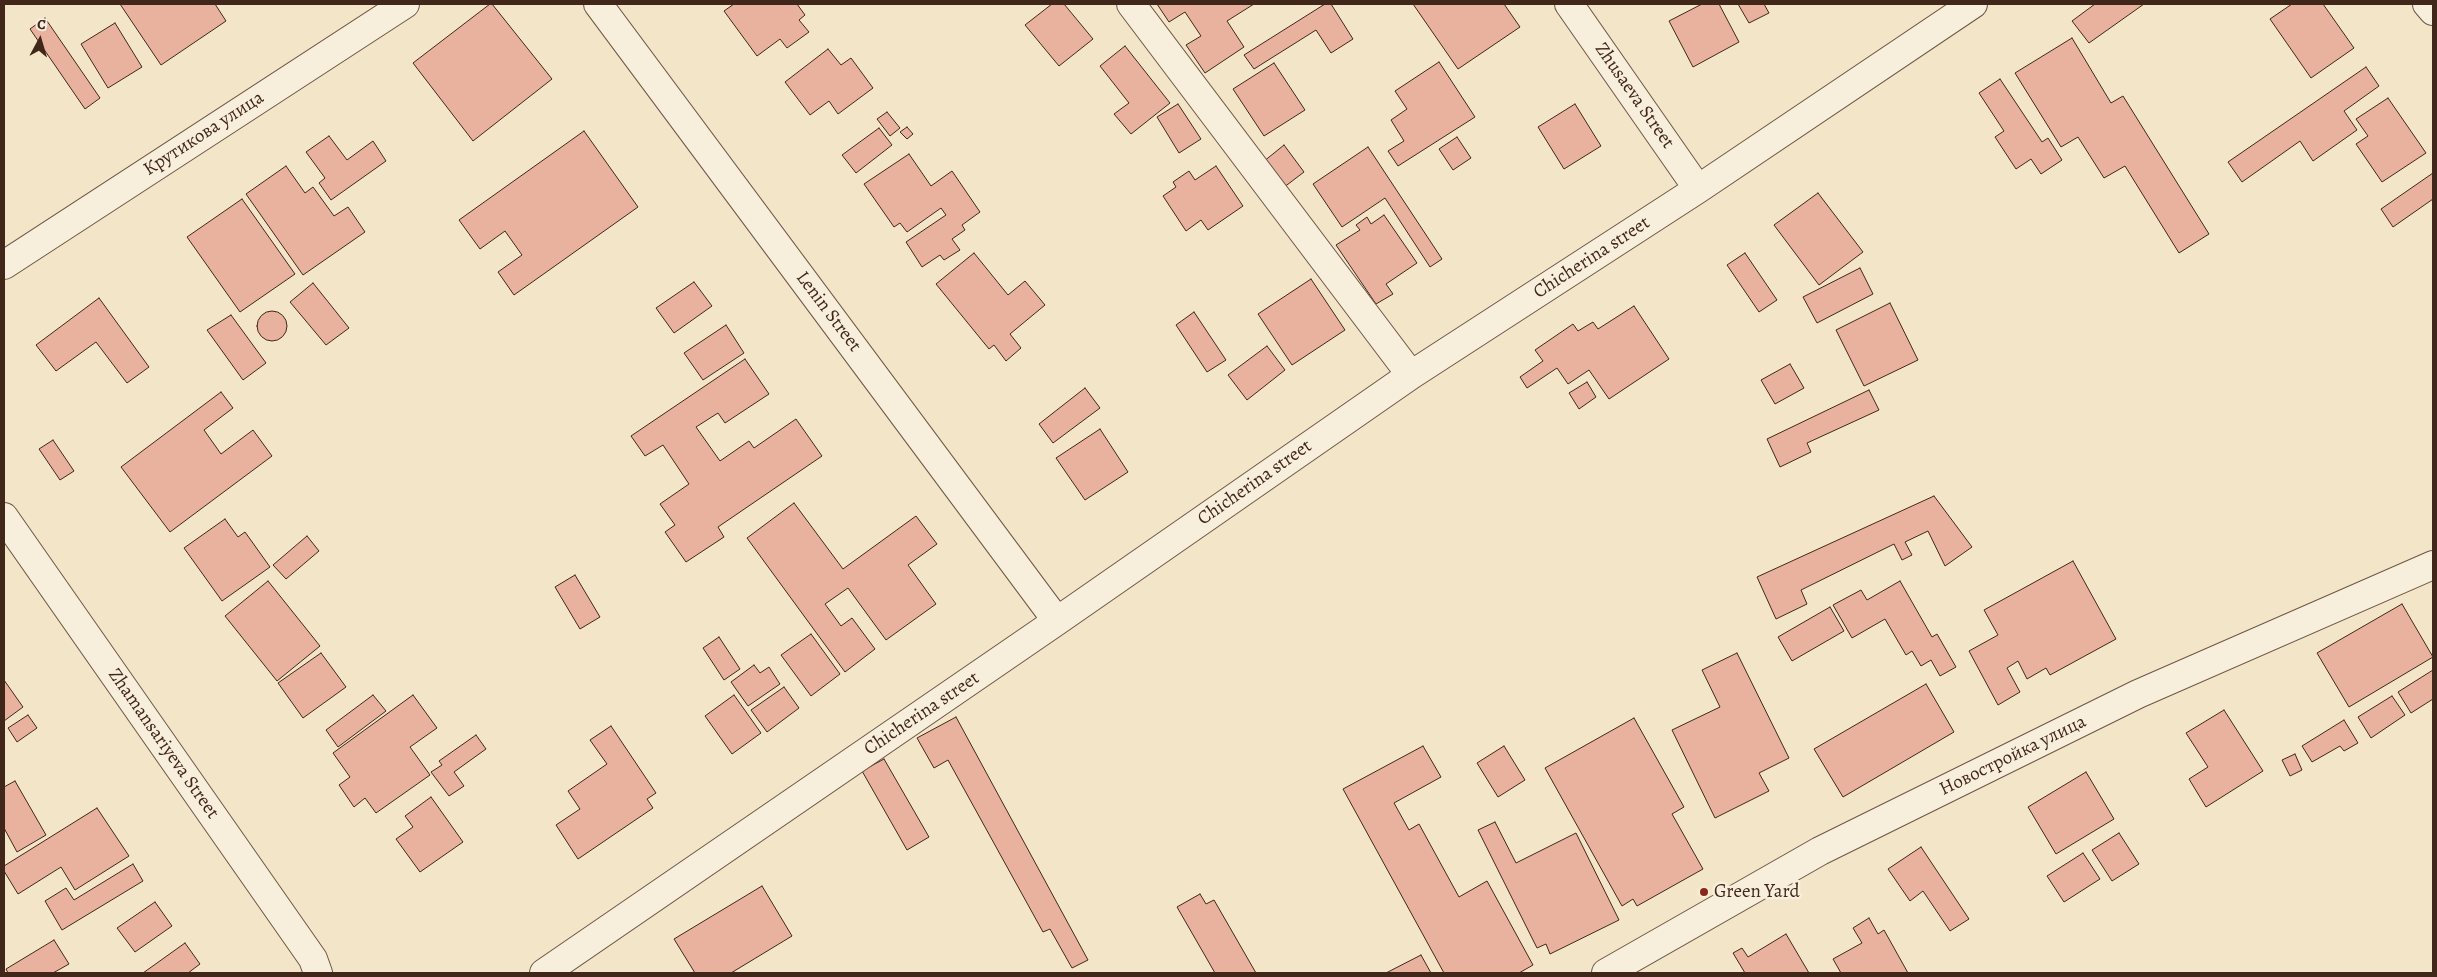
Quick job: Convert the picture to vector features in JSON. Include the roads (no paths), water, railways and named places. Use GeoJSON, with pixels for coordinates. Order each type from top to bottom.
{"type":"FeatureCollection","features":[{"type":"Feature","properties":{"kind":"street","name":"Крутикова улица"},"geometry":{"type":"LineString","coordinates":[[4,265],[405,4]]}},
{"type":"Feature","properties":{"kind":"street","name":"Lenin Street"},"geometry":{"type":"LineString","coordinates":[[598,4],[1057,621]]}},
{"type":"Feature","properties":{"kind":"street"},"geometry":{"type":"LineString","coordinates":[[1131,4],[1411,375]]}},
{"type":"Feature","properties":{"kind":"street","name":"Zhusaeva Street"},"geometry":{"type":"LineString","coordinates":[[1569,4],[1698,189]]}},
{"type":"Feature","properties":{"kind":"street","name":"Chicherina street"},"geometry":{"type":"LineString","coordinates":[[544,973],[1057,621],[1411,375],[1698,189],[1973,4]]}},
{"type":"Feature","properties":{"kind":"street"},"geometry":{"type":"LineString","coordinates":[[2427,4],[2433,11]]}},
{"type":"Feature","properties":{"kind":"street","name":"Zhamansariyeva Street"},"geometry":{"type":"LineString","coordinates":[[4,517],[313,959],[318,973]]}},
{"type":"Feature","properties":{"kind":"street","name":"Новостройка улица"},"geometry":{"type":"LineString","coordinates":[[1606,973],[1820,851],[2130,698],[2433,565]]}},
{"type":"Feature","properties":{"kind":"place","name":"Green Yard"},"geometry":{"type":"Point","coordinates":[1704,892]}}]}
